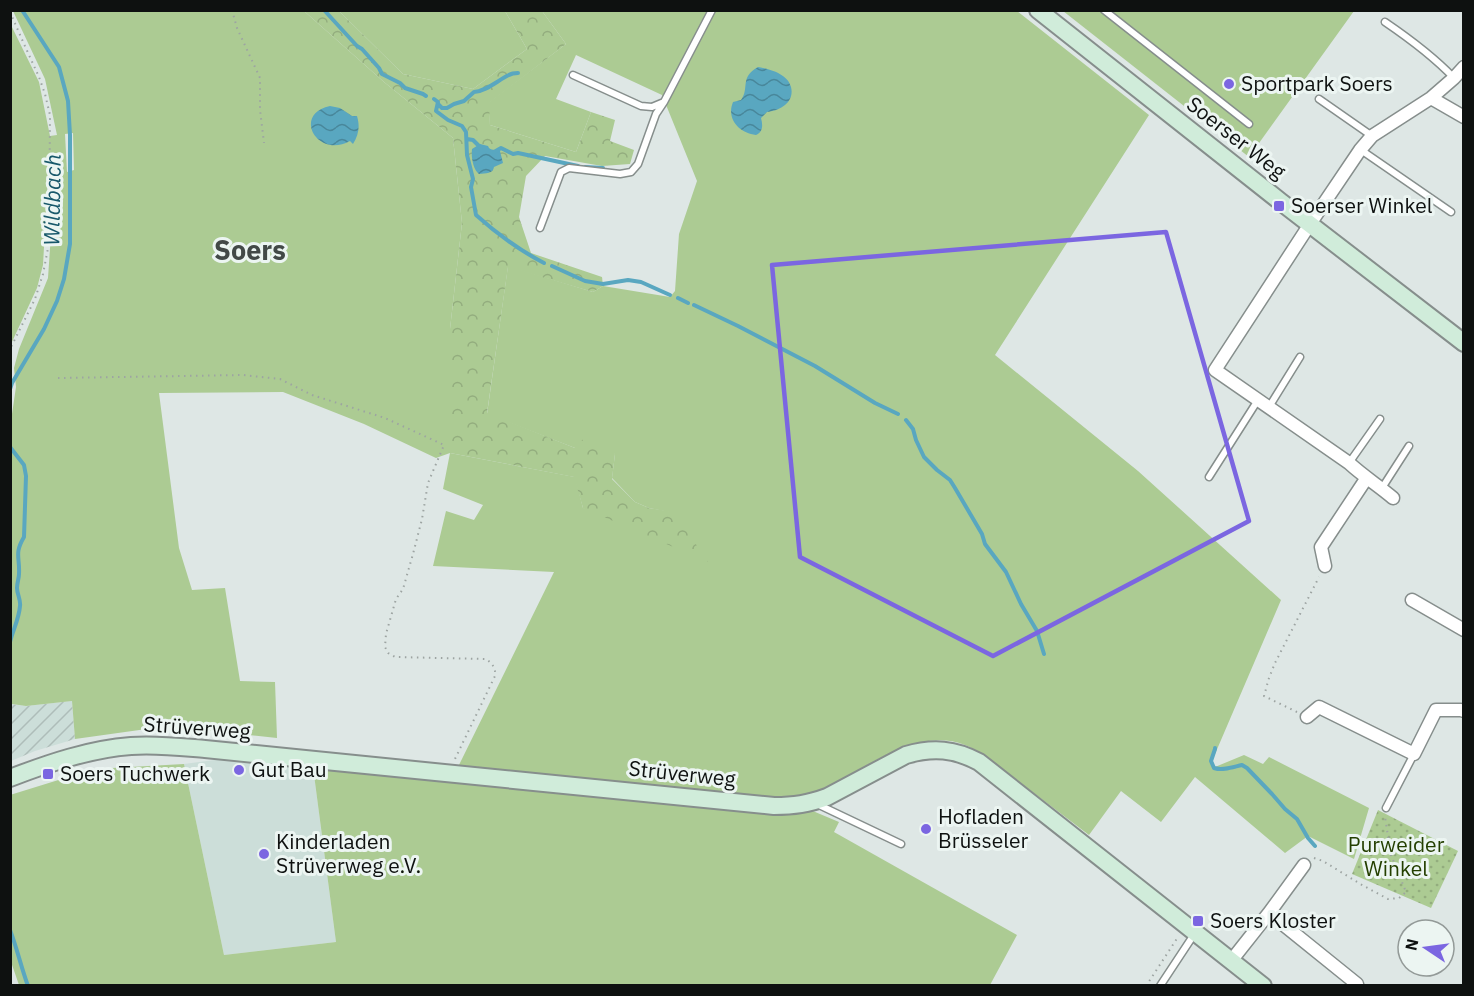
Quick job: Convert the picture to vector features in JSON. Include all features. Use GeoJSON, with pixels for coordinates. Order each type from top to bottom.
{"type":"FeatureCollection","features":[{"type":"Feature","properties":{"kind":"street","name":"Soerser Weg"},"geometry":{"type":"LineString","coordinates":[[1038,10],[1464,343]]}},
{"type":"Feature","properties":{"kind":"street"},"geometry":{"type":"LineString","coordinates":[[1393,498],[1349,463],[1215,369],[1360,150],[1372,136],[1431,98],[1464,67]]}},
{"type":"Feature","properties":{"kind":"street"},"geometry":{"type":"LineString","coordinates":[[1431,98],[1464,117]]}},
{"type":"Feature","properties":{"kind":"street"},"geometry":{"type":"LineString","coordinates":[[1324,566],[1321,547],[1366,478]]}},
{"type":"Feature","properties":{"kind":"street"},"geometry":{"type":"LineString","coordinates":[[1412,600],[1464,630]]}},
{"type":"Feature","properties":{"kind":"street"},"geometry":{"type":"LineString","coordinates":[[1307,717],[1319,707],[1414,754],[1436,710],[1464,711]]}},
{"type":"Feature","properties":{"kind":"street","name":"Strüverweg"},"geometry":{"type":"LineString","coordinates":[[11,776],[85,753],[110,748],[150,746],[205,749],[774,806],[799,806],[839,791],[912,753],[942,750],[966,755],[979,762],[1263,986]]}},
{"type":"Feature","properties":{"kind":"street"},"geometry":{"type":"LineString","coordinates":[[1232,961],[1304,865]]}},
{"type":"Feature","properties":{"kind":"street"},"geometry":{"type":"LineString","coordinates":[[1269,913],[1356,985]]}},
{"type":"Feature","properties":{"kind":"lane"},"geometry":{"type":"LineString","coordinates":[[540,228],[561,172],[568,168],[620,174],[631,172],[638,164],[656,114],[712,10]]}},
{"type":"Feature","properties":{"kind":"lane"},"geometry":{"type":"LineString","coordinates":[[1104,10],[1248,124]]}},
{"type":"Feature","properties":{"kind":"lane"},"geometry":{"type":"LineString","coordinates":[[1385,22],[1435,59],[1454,78]]}},
{"type":"Feature","properties":{"kind":"lane"},"geometry":{"type":"LineString","coordinates":[[573,75],[641,106],[652,106],[664,102]]}},
{"type":"Feature","properties":{"kind":"lane"},"geometry":{"type":"LineString","coordinates":[[1319,99],[1372,136]]}},
{"type":"Feature","properties":{"kind":"lane"},"geometry":{"type":"LineString","coordinates":[[1360,150],[1451,212]]}},
{"type":"Feature","properties":{"kind":"lane"},"geometry":{"type":"LineString","coordinates":[[1269,408],[1300,357]]}},
{"type":"Feature","properties":{"kind":"lane"},"geometry":{"type":"LineString","coordinates":[[1209,477],[1258,400]]}},
{"type":"Feature","properties":{"kind":"lane"},"geometry":{"type":"LineString","coordinates":[[1349,463],[1380,419]]}},
{"type":"Feature","properties":{"kind":"lane"},"geometry":{"type":"LineString","coordinates":[[1382,488],[1409,446]]}},
{"type":"Feature","properties":{"kind":"lane"},"geometry":{"type":"LineString","coordinates":[[1386,808],[1414,754]]}},
{"type":"Feature","properties":{"kind":"lane"},"geometry":{"type":"LineString","coordinates":[[813,802],[901,844]]}},
{"type":"Feature","properties":{"kind":"lane"},"geometry":{"type":"LineString","coordinates":[[1160,986],[1191,929]]}},
{"type":"Feature","properties":{"kind":"path"},"geometry":{"type":"LineString","coordinates":[[232,10],[237,28],[260,78],[260,110],[264,143]]}},
{"type":"Feature","properties":{"kind":"path"},"geometry":{"type":"LineString","coordinates":[[10,12],[39,77],[50,115],[47,258],[35,299],[10,349]]}},
{"type":"Feature","properties":{"kind":"path"},"geometry":{"type":"LineString","coordinates":[[58,378],[243,375],[280,380],[312,395],[385,418],[444,445],[429,483],[413,554],[403,589],[396,599],[386,634],[385,647],[388,653],[395,657],[486,659],[496,670],[448,774]]}},
{"type":"Feature","properties":{"kind":"path"},"geometry":{"type":"LineString","coordinates":[[1307,717],[1264,696],[1281,649],[1324,566]]}},
{"type":"Feature","properties":{"kind":"path"},"geometry":{"type":"LineString","coordinates":[[1304,865],[1312,857],[1323,861],[1388,899],[1399,898],[1406,892],[1391,855],[1385,817],[1386,808]]}},
{"type":"Feature","properties":{"kind":"path"},"geometry":{"type":"LineString","coordinates":[[1146,986],[1191,929]]}},
{"type":"Feature","properties":{"kind":"highlighted area"},"geometry":{"type":"Polygon","coordinates":[[[1166,232],[1249,521],[993,656],[800,557],[772,265],[1166,232]]]}},
{"type":"Feature","properties":{"kind":"shaded area"},"geometry":{"type":"Polygon","coordinates":[[[72,701],[75,739],[11,761],[10,704],[26,706],[72,701]]]}},
{"type":"Feature","properties":{"kind":"shaded area","name":"Kinderladen Strüverweg e.V."},"geometry":{"type":"Polygon","coordinates":[[[222,759],[313,767],[336,942],[224,955],[184,764],[222,759]]]}},
{"type":"Feature","properties":{"kind":"green space"},"geometry":{"type":"Polygon","coordinates":[[[13,11],[304,11],[384,82],[453,138],[462,223],[450,329],[450,453],[436,458],[364,424],[283,392],[159,393],[179,548],[192,590],[225,588],[240,681],[275,682],[277,738],[168,726],[75,739],[72,701],[26,706],[12,704],[10,698],[10,415],[16,387],[14,368],[19,349],[48,278],[55,175],[48,175],[43,265],[37,288],[11,344],[10,23],[39,82],[50,136],[57,135],[45,79],[13,11]],[[73,133],[65,134],[67,172],[74,170],[73,133]]]}},
{"type":"Feature","properties":{"kind":"green space"},"geometry":{"type":"Polygon","coordinates":[[[304,11],[339,11],[403,74],[473,89],[527,49],[505,11],[542,11],[566,44],[489,103],[490,125],[576,152],[591,112],[615,120],[610,141],[634,150],[630,164],[602,166],[545,156],[526,176],[519,217],[531,253],[602,277],[603,286],[593,292],[508,267],[487,413],[575,448],[585,437],[597,437],[615,454],[612,479],[635,502],[649,508],[674,512],[708,562],[583,508],[574,477],[450,453],[450,329],[462,223],[453,138],[384,82],[304,11]]]}},
{"type":"Feature","properties":{"kind":"green space"},"geometry":{"type":"Polygon","coordinates":[[[339,11],[505,11],[527,49],[473,89],[403,74],[339,11]]]}},
{"type":"Feature","properties":{"kind":"green space"},"geometry":{"type":"Polygon","coordinates":[[[542,11],[1017,11],[1149,115],[995,355],[1138,471],[1281,600],[1212,761],[1215,767],[1244,755],[1263,764],[1269,757],[1369,808],[1354,859],[1308,836],[1285,853],[1195,777],[1161,822],[1121,791],[1089,835],[981,753],[965,745],[945,741],[926,742],[906,747],[814,792],[777,798],[459,765],[554,572],[433,566],[446,511],[474,520],[483,505],[443,489],[450,453],[575,477],[583,508],[674,513],[649,508],[635,502],[612,478],[615,454],[575,448],[487,414],[508,266],[593,292],[603,286],[670,297],[675,291],[679,234],[697,181],[662,95],[576,55],[556,99],[591,112],[576,152],[490,125],[488,103],[566,44],[542,11]]]}},
{"type":"Feature","properties":{"kind":"green space","name":"Sportpark Soers"},"geometry":{"type":"Polygon","coordinates":[[[1063,11],[1354,11],[1249,157],[1063,11]]]}},
{"type":"Feature","properties":{"kind":"green space"},"geometry":{"type":"Polygon","coordinates":[[[184,764],[224,955],[336,942],[313,767],[808,809],[839,822],[834,832],[1017,935],[990,985],[19,985],[10,959],[10,795],[94,769],[184,764]]]}},
{"type":"Feature","properties":{"kind":"green space","name":"Purweider Winkel"},"geometry":{"type":"Polygon","coordinates":[[[1378,810],[1458,851],[1431,908],[1352,874],[1378,810]]]}},
{"type":"Feature","properties":{"kind":"water"},"geometry":{"type":"Polygon","coordinates":[[[758,67],[782,75],[789,82],[792,93],[785,105],[767,112],[761,118],[762,128],[756,135],[739,128],[731,114],[731,108],[733,102],[741,100],[744,96],[747,79],[758,67]]]}},
{"type":"Feature","properties":{"kind":"water"},"geometry":{"type":"Polygon","coordinates":[[[330,106],[357,116],[357,137],[353,144],[350,141],[338,145],[328,144],[319,140],[313,133],[312,117],[330,106]]]}},
{"type":"Feature","properties":{"kind":"water"},"geometry":{"type":"Polygon","coordinates":[[[480,144],[500,151],[503,163],[494,167],[489,173],[479,174],[474,166],[472,149],[480,144]]]}},
{"type":"Feature","properties":{"kind":"waterway","name":"Wildbach"},"geometry":{"type":"LineString","coordinates":[[10,389],[57,301],[64,279],[70,244],[68,101],[59,67],[22,10]]}},
{"type":"Feature","properties":{"kind":"waterway"},"geometry":{"type":"LineString","coordinates":[[324,10],[362,49],[382,74],[405,88],[426,96]]}},
{"type":"Feature","properties":{"kind":"waterway"},"geometry":{"type":"LineString","coordinates":[[438,104],[442,108],[447,108],[464,101],[474,92],[488,88],[511,74],[518,73]]}},
{"type":"Feature","properties":{"kind":"waterway"},"geometry":{"type":"LineString","coordinates":[[434,99],[438,102],[436,111],[462,126],[466,132],[476,215],[508,241],[544,263]]}},
{"type":"Feature","properties":{"kind":"waterway"},"geometry":{"type":"LineString","coordinates":[[467,139],[473,140],[481,148]]}},
{"type":"Feature","properties":{"kind":"waterway"},"geometry":{"type":"LineString","coordinates":[[494,152],[501,148],[513,154],[518,153],[578,166]]}},
{"type":"Feature","properties":{"kind":"waterway"},"geometry":{"type":"LineString","coordinates":[[585,167],[603,168]]}},
{"type":"Feature","properties":{"kind":"waterway"},"geometry":{"type":"LineString","coordinates":[[552,266],[585,281],[603,284],[628,280],[641,282],[670,295]]}},
{"type":"Feature","properties":{"kind":"waterway"},"geometry":{"type":"LineString","coordinates":[[678,298],[688,303]]}},
{"type":"Feature","properties":{"kind":"waterway"},"geometry":{"type":"LineString","coordinates":[[694,305],[815,366],[875,403],[898,414]]}},
{"type":"Feature","properties":{"kind":"waterway"},"geometry":{"type":"LineString","coordinates":[[906,420],[913,429],[924,457],[950,480],[982,534],[985,544],[1006,572],[1037,631],[1044,654]]}},
{"type":"Feature","properties":{"kind":"waterway","name":"Wildbach"},"geometry":{"type":"LineString","coordinates":[[10,447],[24,465],[26,476],[24,537],[18,552],[17,588],[20,606],[10,642]]}},
{"type":"Feature","properties":{"kind":"waterway"},"geometry":{"type":"LineString","coordinates":[[1215,748],[1211,761],[1214,768],[1224,769],[1242,765],[1247,768],[1297,819],[1315,846]]}},
{"type":"Feature","properties":{"kind":"waterway","name":"Wildbach"},"geometry":{"type":"LineString","coordinates":[[10,930],[28,986]]}},
{"type":"Feature","properties":{"kind":"place","name":"Sportpark Soers"},"geometry":{"type":"Point","coordinates":[1229,84]}},
{"type":"Feature","properties":{"kind":"place","name":"Soerser Winkel"},"geometry":{"type":"Point","coordinates":[1279,206]}},
{"type":"Feature","properties":{"kind":"place","name":"Gut Bau"},"geometry":{"type":"Point","coordinates":[239,770]}},
{"type":"Feature","properties":{"kind":"place","name":"Soers Tuchwerk"},"geometry":{"type":"Point","coordinates":[48,774]}},
{"type":"Feature","properties":{"kind":"place","name":"Hofladen Brüsseler"},"geometry":{"type":"Point","coordinates":[926,829]}},
{"type":"Feature","properties":{"kind":"place","name":"Kinderladen Strüverweg e.V."},"geometry":{"type":"Point","coordinates":[264,854]}},
{"type":"Feature","properties":{"kind":"place","name":"Soers Kloster"},"geometry":{"type":"Point","coordinates":[1198,921]}},
{"type":"Feature","properties":{"kind":"district","name":"Soers"},"geometry":{"type":"Point","coordinates":[250,251]}}]}
